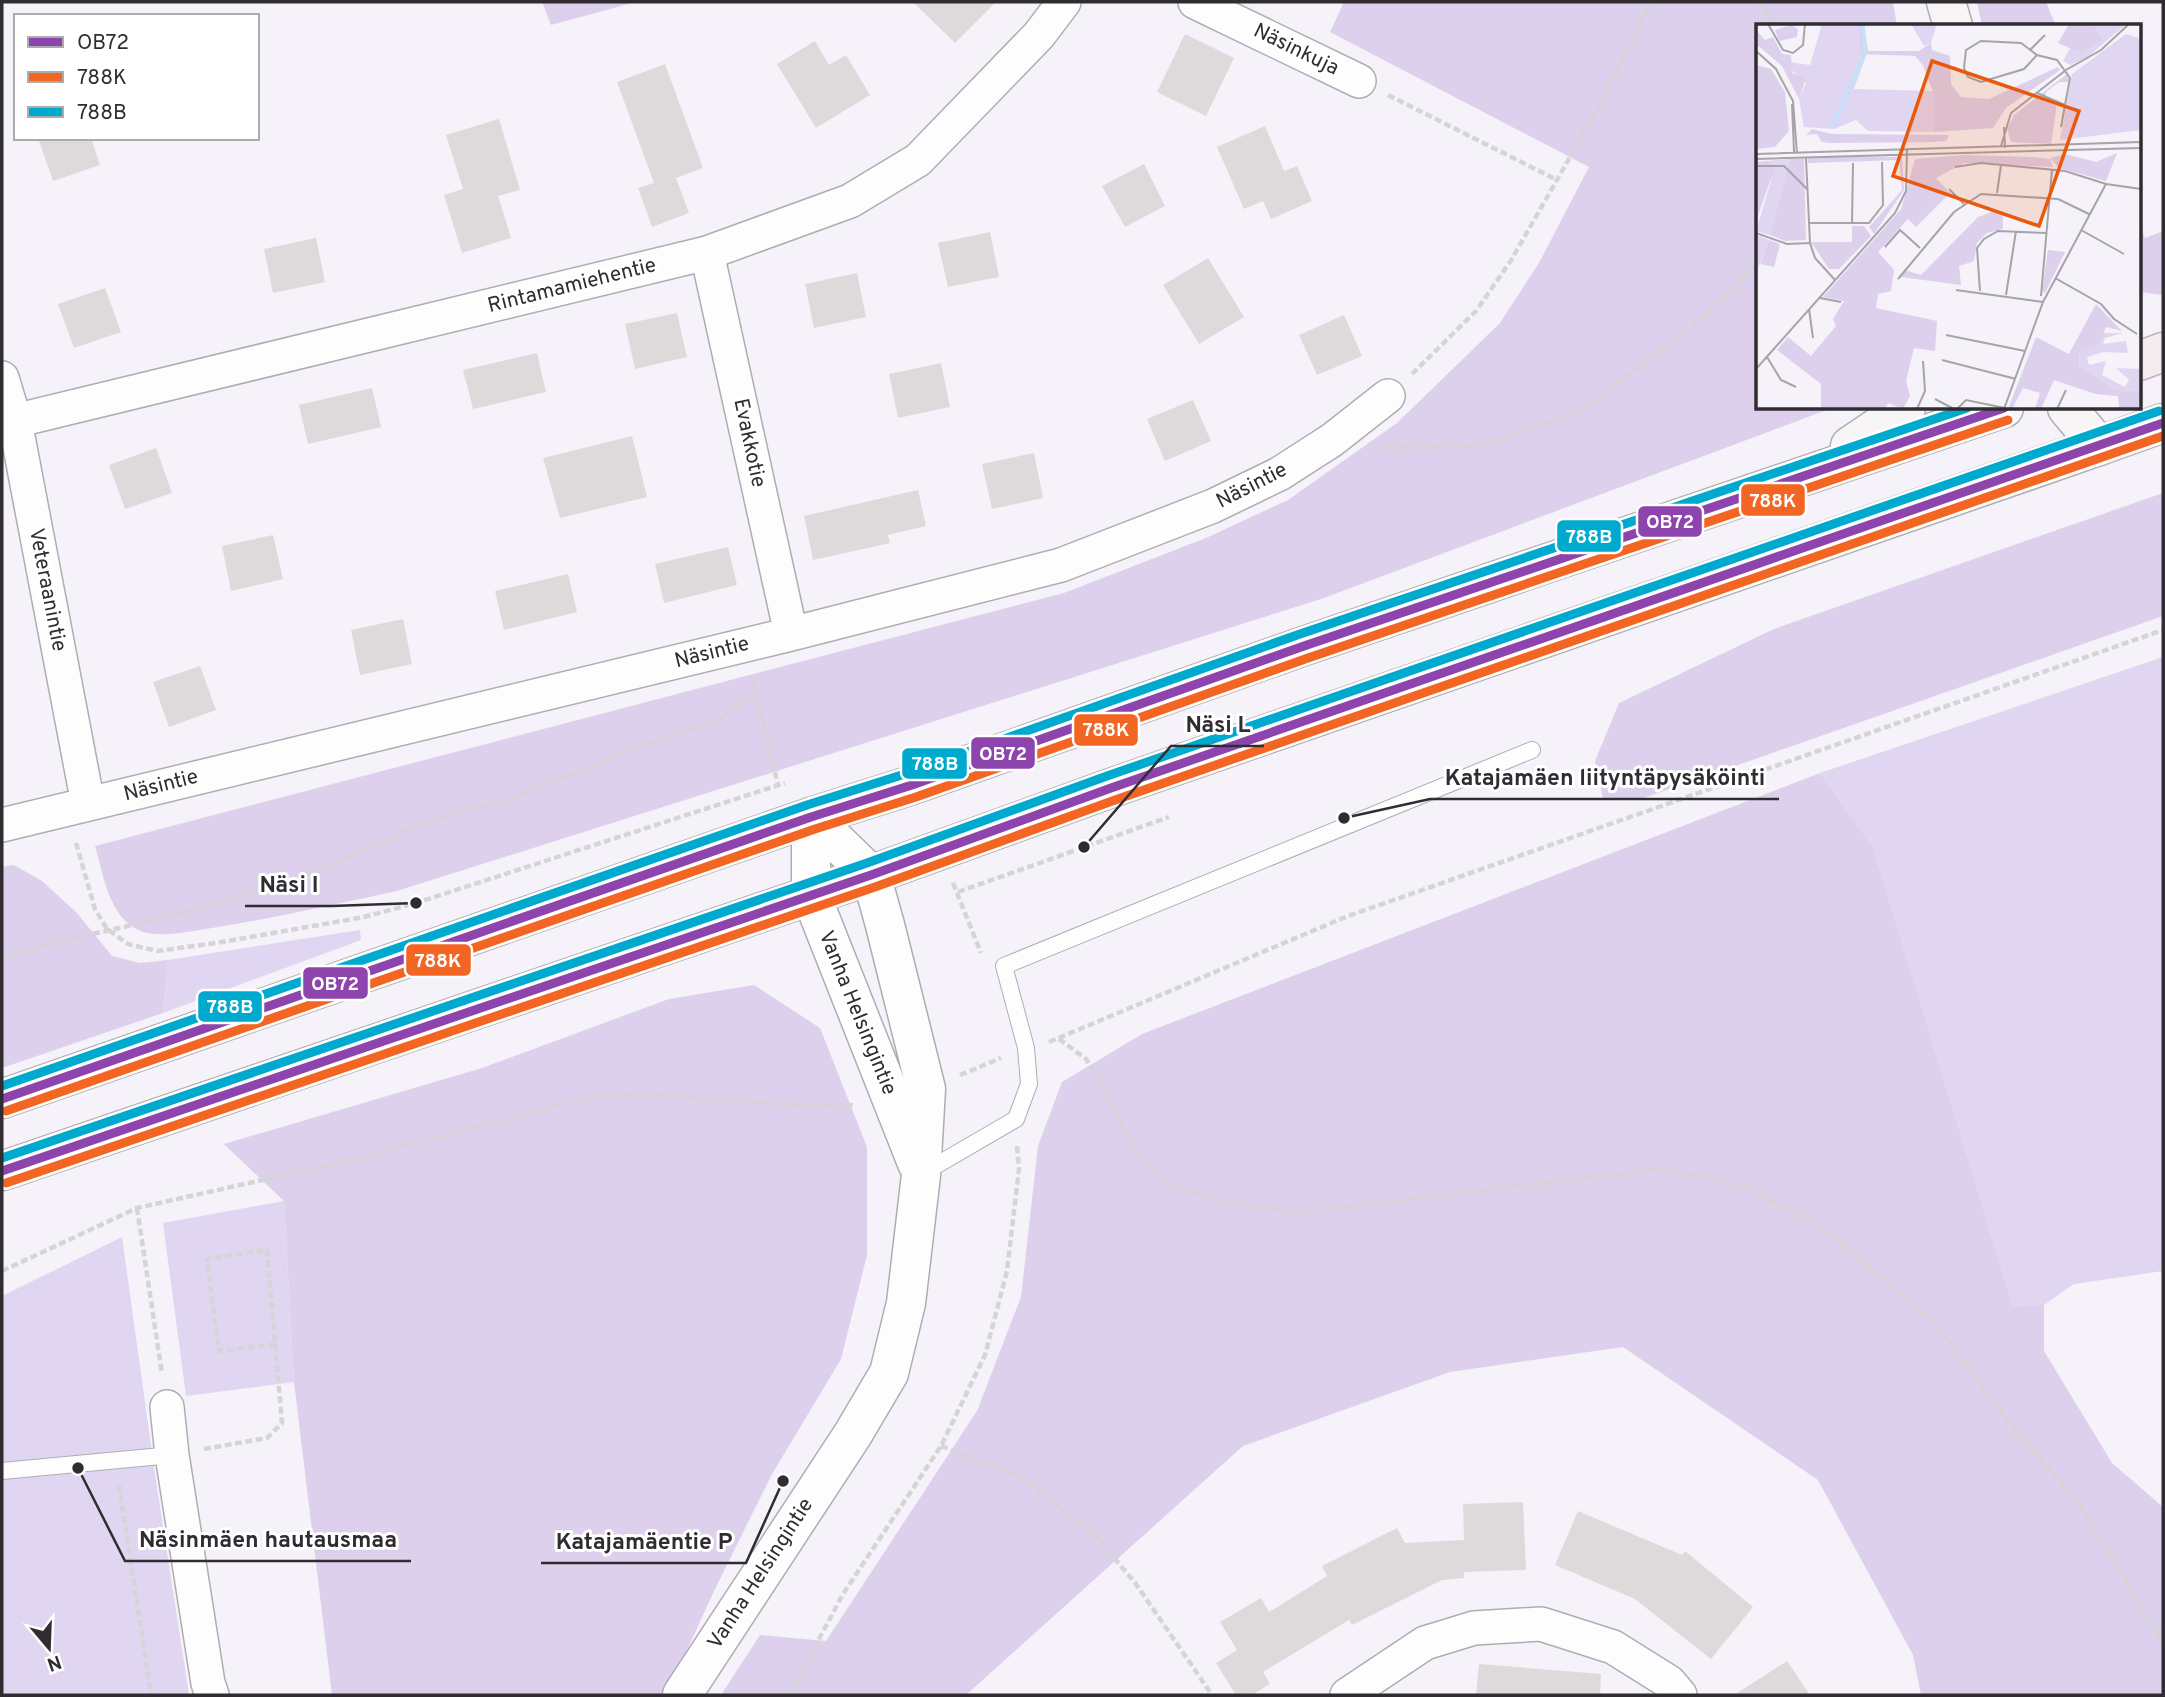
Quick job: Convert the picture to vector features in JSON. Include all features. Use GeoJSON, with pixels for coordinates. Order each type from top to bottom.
{"type":"FeatureCollection","features":[{"type":"Feature","properties":{"kind":"main road"},"geometry":{"type":"LineString","coordinates":[[1946,2],[1952,24]]}},
{"type":"Feature","properties":{"kind":"main road"},"geometry":{"type":"LineString","coordinates":[[2140,361],[2163,352]]}},
{"type":"Feature","properties":{"kind":"main road"},"geometry":{"type":"LineString","coordinates":[[1809,474],[1903,410]]}},
{"type":"Feature","properties":{"kind":"main road"},"geometry":{"type":"LineString","coordinates":[[2,1099],[811,817],[912,785],[1291,651],[1998,410]]}},
{"type":"Feature","properties":{"kind":"main road"},"geometry":{"type":"LineString","coordinates":[[2069,410],[2099,446]]}},
{"type":"Feature","properties":{"kind":"main road"},"geometry":{"type":"LineString","coordinates":[[2098,410],[2099,446]]}},
{"type":"Feature","properties":{"kind":"main road"},"geometry":{"type":"LineString","coordinates":[[2,1171],[871,875],[1138,779],[2163,423]]}},
{"type":"Feature","properties":{"kind":"street","name":"Rintamamiehentie"},"geometry":{"type":"LineString","coordinates":[[8,423],[707,253],[850,201],[918,160],[1039,35],[1065,2]]}},
{"type":"Feature","properties":{"kind":"street","name":"Näsinkuja"},"geometry":{"type":"LineString","coordinates":[[1195,2],[1359,81]]}},
{"type":"Feature","properties":{"kind":"street","name":"Evakkotie"},"geometry":{"type":"LineString","coordinates":[[707,253],[791,634]]}},
{"type":"Feature","properties":{"kind":"street","name":"Veteraanintie"},"geometry":{"type":"LineString","coordinates":[[2,378],[8,423],[88,804]]}},
{"type":"Feature","properties":{"kind":"street","name":"Näsintie"},"geometry":{"type":"LineString","coordinates":[[2,825],[791,634],[1060,565],[1213,506],[1279,474],[1317,450],[1388,396]]}},
{"type":"Feature","properties":{"kind":"street","name":"Vanha Helsingintie"},"geometry":{"type":"LineString","coordinates":[[682,1695],[853,1434],[889,1373],[906,1303],[921,1175],[886,925],[871,875],[811,817]]}},
{"type":"Feature","properties":{"kind":"street","name":"Vanha Helsingintie"},"geometry":{"type":"LineString","coordinates":[[811,817],[811,895],[909,1094]]}},
{"type":"Feature","properties":{"kind":"street"},"geometry":{"type":"LineString","coordinates":[[167,1406],[172,1455],[212,1695]]}},
{"type":"Feature","properties":{"kind":"street"},"geometry":{"type":"LineString","coordinates":[[1347,1695],[1424,1643],[1474,1628],[1541,1624],[1613,1647],[1669,1682],[1680,1695]]}},
{"type":"Feature","properties":{"kind":"lane"},"geometry":{"type":"LineString","coordinates":[[921,1175],[1016,1119],[1029,1084],[1026,1048],[1004,966],[1532,750]]}},
{"type":"Feature","properties":{"kind":"lane"},"geometry":{"type":"LineString","coordinates":[[2,1471],[172,1455]]}},
{"type":"Feature","properties":{"kind":"path"},"geometry":{"type":"LineString","coordinates":[[1388,396],[1476,311],[1510,262],[1601,103],[1651,2]]}},
{"type":"Feature","properties":{"kind":"path"},"geometry":{"type":"LineString","coordinates":[[1758,2],[1775,24]]}},
{"type":"Feature","properties":{"kind":"path"},"geometry":{"type":"LineString","coordinates":[[1359,81],[1557,180]]}},
{"type":"Feature","properties":{"kind":"path"},"geometry":{"type":"LineString","coordinates":[[1317,450],[1485,445],[1580,412],[1699,321],[1756,265]]}},
{"type":"Feature","properties":{"kind":"path"},"geometry":{"type":"LineString","coordinates":[[2,1271],[138,1208],[352,1160],[580,1100],[632,1094],[816,1106],[862,1105],[909,1094],[1026,1048],[1059,1039],[1348,916],[2163,630]]}},
{"type":"Feature","properties":{"kind":"path"},"geometry":{"type":"LineString","coordinates":[[2,959],[107,929],[164,918],[303,877],[431,820],[517,797],[645,744],[721,719],[756,690],[778,785]]}},
{"type":"Feature","properties":{"kind":"path"},"geometry":{"type":"LineString","coordinates":[[75,839],[95,909],[107,929],[128,944],[157,951],[364,917],[416,903],[791,781]]}},
{"type":"Feature","properties":{"kind":"path"},"geometry":{"type":"LineString","coordinates":[[958,892],[1169,817]]}},
{"type":"Feature","properties":{"kind":"path"},"geometry":{"type":"LineString","coordinates":[[936,851],[958,892],[981,955]]}},
{"type":"Feature","properties":{"kind":"path"},"geometry":{"type":"LineString","coordinates":[[1059,1039],[1086,1059],[1139,1158],[1170,1187],[1210,1198],[1294,1213],[1663,1170],[1742,1185],[1804,1217],[1932,1320],[2017,1432],[2079,1503],[2163,1642]]}},
{"type":"Feature","properties":{"kind":"path"},"geometry":{"type":"LineString","coordinates":[[789,1695],[843,1594],[941,1446],[985,1356],[1007,1271],[1019,1169],[1016,1119]]}},
{"type":"Feature","properties":{"kind":"path"},"geometry":{"type":"LineString","coordinates":[[138,1208],[167,1406]]}},
{"type":"Feature","properties":{"kind":"path"},"geometry":{"type":"LineString","coordinates":[[172,1455],[267,1438],[282,1423],[276,1344],[267,1250],[207,1259],[219,1351],[276,1344]]}},
{"type":"Feature","properties":{"kind":"path"},"geometry":{"type":"LineString","coordinates":[[941,1446],[1018,1475],[1095,1535],[1136,1584],[1212,1695]]}},
{"type":"Feature","properties":{"kind":"path"},"geometry":{"type":"LineString","coordinates":[[115,1460],[151,1695]]}},
{"type":"Feature","properties":{"kind":"path"},"geometry":{"type":"LineString","coordinates":[[2151,1623],[2163,1629]]}},
{"type":"Feature","properties":{"kind":"shaded area"},"geometry":{"type":"Polygon","coordinates":[[[542,2],[636,2],[551,25],[542,2]]]}},
{"type":"Feature","properties":{"kind":"shaded area"},"geometry":{"type":"Polygon","coordinates":[[[1344,2],[1893,2],[1897,24],[1756,24],[1756,410],[1827,410],[1321,599],[397,891],[259,920],[175,934],[146,933],[128,924],[120,915],[104,881],[95,846],[1064,593],[1206,538],[1288,500],[1397,423],[1500,323],[1539,263],[1589,167],[1330,32],[1344,2]]]}},
{"type":"Feature","properties":{"kind":"shaded area"},"geometry":{"type":"Polygon","coordinates":[[[1977,2],[2046,2],[2055,24],[1982,24],[1977,2]]]}},
{"type":"Feature","properties":{"kind":"shaded area"},"geometry":{"type":"Polygon","coordinates":[[[2140,226],[2145,238],[2163,231],[2163,295],[2140,292],[2140,226]]]}},
{"type":"Feature","properties":{"kind":"shaded area"},"geometry":{"type":"Polygon","coordinates":[[[2163,493],[2163,616],[1641,799],[1603,798],[1595,761],[1619,703],[1774,629],[2163,493]]]}},
{"type":"Feature","properties":{"kind":"shaded area"},"geometry":{"type":"Polygon","coordinates":[[[2163,657],[2163,1271],[2074,1284],[2044,1305],[2013,1306],[1873,847],[1820,773],[2163,657]]]}},
{"type":"Feature","properties":{"kind":"shaded area"},"geometry":{"type":"Polygon","coordinates":[[[1820,773],[1873,847],[2013,1306],[2044,1305],[2044,1351],[2112,1463],[2163,1507],[2163,1695],[1921,1695],[1913,1655],[1818,1480],[1623,1347],[1450,1372],[1243,1446],[966,1695],[721,1695],[760,1635],[826,1641],[977,1411],[1021,1297],[1038,1146],[1062,1082],[1142,1034],[1820,773]]]}},
{"type":"Feature","properties":{"kind":"shaded area"},"geometry":{"type":"Polygon","coordinates":[[[14,865],[42,881],[77,913],[112,956],[140,963],[168,960],[163,1013],[2,1068],[2,867],[14,865]]]}},
{"type":"Feature","properties":{"kind":"shaded area"},"geometry":{"type":"Polygon","coordinates":[[[360,930],[361,940],[163,1013],[168,960],[360,930]]]}},
{"type":"Feature","properties":{"kind":"shaded area"},"geometry":{"type":"Polygon","coordinates":[[[754,985],[820,1028],[867,1147],[867,1255],[841,1359],[772,1474],[669,1689],[665,1695],[332,1695],[294,1382],[284,1201],[224,1144],[482,1068],[669,999],[754,985]]]}},
{"type":"Feature","properties":{"kind":"shaded area"},"geometry":{"type":"Polygon","coordinates":[[[284,1201],[294,1382],[186,1396],[163,1223],[284,1201]]]}},
{"type":"Feature","properties":{"kind":"shaded area"},"geometry":{"type":"Polygon","coordinates":[[[122,1237],[189,1695],[2,1695],[2,1296],[122,1237]]]}},
{"type":"Feature","properties":{"kind":"building"},"geometry":{"type":"Polygon","coordinates":[[[913,2],[996,2],[955,43],[913,2]]]}},
{"type":"Feature","properties":{"kind":"building"},"geometry":{"type":"Polygon","coordinates":[[[1185,34],[1234,58],[1206,116],[1157,92],[1185,34]]]}},
{"type":"Feature","properties":{"kind":"building"},"geometry":{"type":"Polygon","coordinates":[[[815,41],[829,65],[846,55],[870,95],[816,128],[777,64],[815,41]]]}},
{"type":"Feature","properties":{"kind":"building"},"geometry":{"type":"Polygon","coordinates":[[[665,64],[703,168],[676,178],[689,213],[652,227],[638,188],[654,183],[617,82],[665,64]]]}},
{"type":"Feature","properties":{"kind":"building"},"geometry":{"type":"Polygon","coordinates":[[[499,119],[520,190],[498,196],[511,238],[462,253],[444,195],[463,189],[446,135],[499,119]]]}},
{"type":"Feature","properties":{"kind":"building"},"geometry":{"type":"Polygon","coordinates":[[[1265,126],[1284,171],[1297,166],[1312,201],[1271,219],[1263,201],[1244,209],[1217,147],[1265,126]]]}},
{"type":"Feature","properties":{"kind":"building"},"geometry":{"type":"Polygon","coordinates":[[[39,140],[92,140],[100,165],[53,181],[39,140]]]}},
{"type":"Feature","properties":{"kind":"building"},"geometry":{"type":"Polygon","coordinates":[[[1144,164],[1165,206],[1125,227],[1102,186],[1144,164]]]}},
{"type":"Feature","properties":{"kind":"building"},"geometry":{"type":"Polygon","coordinates":[[[990,232],[999,277],[948,287],[938,243],[990,232]]]}},
{"type":"Feature","properties":{"kind":"building"},"geometry":{"type":"Polygon","coordinates":[[[316,238],[325,282],[273,293],[264,249],[316,238]]]}},
{"type":"Feature","properties":{"kind":"building"},"geometry":{"type":"Polygon","coordinates":[[[1208,258],[1244,317],[1199,344],[1163,285],[1208,258]]]}},
{"type":"Feature","properties":{"kind":"building"},"geometry":{"type":"Polygon","coordinates":[[[857,273],[866,317],[814,328],[805,284],[857,273]]]}},
{"type":"Feature","properties":{"kind":"building"},"geometry":{"type":"Polygon","coordinates":[[[105,288],[121,332],[74,348],[58,304],[105,288]]]}},
{"type":"Feature","properties":{"kind":"building"},"geometry":{"type":"Polygon","coordinates":[[[677,313],[687,357],[635,369],[625,324],[677,313]]]}},
{"type":"Feature","properties":{"kind":"building"},"geometry":{"type":"Polygon","coordinates":[[[1344,315],[1362,356],[1317,375],[1299,335],[1344,315]]]}},
{"type":"Feature","properties":{"kind":"building"},"geometry":{"type":"Polygon","coordinates":[[[537,353],[546,392],[473,409],[463,370],[537,353]]]}},
{"type":"Feature","properties":{"kind":"building"},"geometry":{"type":"Polygon","coordinates":[[[941,363],[950,407],[898,418],[889,374],[941,363]]]}},
{"type":"Feature","properties":{"kind":"building"},"geometry":{"type":"Polygon","coordinates":[[[372,388],[381,427],[308,444],[299,405],[372,388]]]}},
{"type":"Feature","properties":{"kind":"building"},"geometry":{"type":"Polygon","coordinates":[[[1193,400],[1211,441],[1165,461],[1147,419],[1193,400]]]}},
{"type":"Feature","properties":{"kind":"building"},"geometry":{"type":"Polygon","coordinates":[[[632,436],[647,497],[560,518],[543,458],[632,436]]]}},
{"type":"Feature","properties":{"kind":"building"},"geometry":{"type":"Polygon","coordinates":[[[156,448],[172,493],[125,509],[109,465],[156,448]]]}},
{"type":"Feature","properties":{"kind":"building"},"geometry":{"type":"Polygon","coordinates":[[[1034,453],[1043,498],[992,509],[982,464],[1034,453]]]}},
{"type":"Feature","properties":{"kind":"building"},"geometry":{"type":"Polygon","coordinates":[[[918,490],[926,526],[888,535],[890,543],[813,560],[804,516],[918,490]]]}},
{"type":"Feature","properties":{"kind":"building"},"geometry":{"type":"Polygon","coordinates":[[[273,535],[283,579],[231,591],[222,546],[273,535]]]}},
{"type":"Feature","properties":{"kind":"building"},"geometry":{"type":"Polygon","coordinates":[[[728,547],[737,585],[664,603],[655,564],[728,547]]]}},
{"type":"Feature","properties":{"kind":"building"},"geometry":{"type":"Polygon","coordinates":[[[568,574],[577,612],[504,630],[495,591],[568,574]]]}},
{"type":"Feature","properties":{"kind":"building"},"geometry":{"type":"Polygon","coordinates":[[[403,619],[412,664],[360,675],[351,630],[403,619]]]}},
{"type":"Feature","properties":{"kind":"building"},"geometry":{"type":"Polygon","coordinates":[[[200,666],[216,710],[169,727],[153,682],[200,666]]]}},
{"type":"Feature","properties":{"kind":"building"},"geometry":{"type":"Polygon","coordinates":[[[1523,1502],[1526,1570],[1464,1572],[1464,1578],[1442,1580],[1352,1625],[1349,1620],[1263,1672],[1270,1684],[1252,1695],[1236,1695],[1216,1663],[1237,1650],[1220,1622],[1261,1598],[1269,1612],[1327,1576],[1322,1566],[1397,1528],[1405,1543],[1464,1540],[1463,1504],[1523,1502]]]}},
{"type":"Feature","properties":{"kind":"building"},"geometry":{"type":"Polygon","coordinates":[[[1578,1511],[1682,1555],[1685,1551],[1753,1607],[1711,1659],[1635,1599],[1555,1565],[1578,1511]]]}},
{"type":"Feature","properties":{"kind":"building"},"geometry":{"type":"Polygon","coordinates":[[[1787,1661],[1810,1695],[1734,1695],[1787,1661]]]}},
{"type":"Feature","properties":{"kind":"building"},"geometry":{"type":"Polygon","coordinates":[[[1479,1664],[1601,1674],[1600,1695],[1476,1695],[1479,1664]]]}},
{"type":"Feature","properties":{"kind":"transit line","name":"788B"},"geometry":{"type":"LineString","coordinates":[[2,1086],[807,805],[908,773],[1300,634],[1961,410]]}},
{"type":"Feature","properties":{"kind":"transit line","name":"OB72"},"geometry":{"type":"LineString","coordinates":[[2,1099],[811,817],[912,785],[1304,646],[1998,410]]}},
{"type":"Feature","properties":{"kind":"transit line","name":"788B"},"geometry":{"type":"LineString","coordinates":[[2,1158],[867,863],[1107,776],[2159,411]]}},
{"type":"Feature","properties":{"kind":"transit line","name":"788K"},"geometry":{"type":"LineString","coordinates":[[6,1111],[815,829],[916,797],[1308,658],[2008,420]]}},
{"type":"Feature","properties":{"kind":"transit line","name":"OB72"},"geometry":{"type":"LineString","coordinates":[[2,1171],[871,875],[1111,788],[2163,423]]}},
{"type":"Feature","properties":{"kind":"transit line","name":"788K"},"geometry":{"type":"LineString","coordinates":[[6,1183],[875,887],[1115,800],[2163,436]]}},
{"type":"Feature","properties":{"kind":"place","name":"Katajamäen liityntäpysäköinti"},"geometry":{"type":"Point","coordinates":[1344,818]}},
{"type":"Feature","properties":{"kind":"place","name":"Näsi L"},"geometry":{"type":"Point","coordinates":[1084,847]}},
{"type":"Feature","properties":{"kind":"place","name":"Näsi I"},"geometry":{"type":"Point","coordinates":[416,903]}},
{"type":"Feature","properties":{"kind":"place","name":"Näsinmäen hautausmaa"},"geometry":{"type":"Point","coordinates":[78,1468]}},
{"type":"Feature","properties":{"kind":"place","name":"Katajamäentie P"},"geometry":{"type":"Point","coordinates":[783,1481]}}]}
